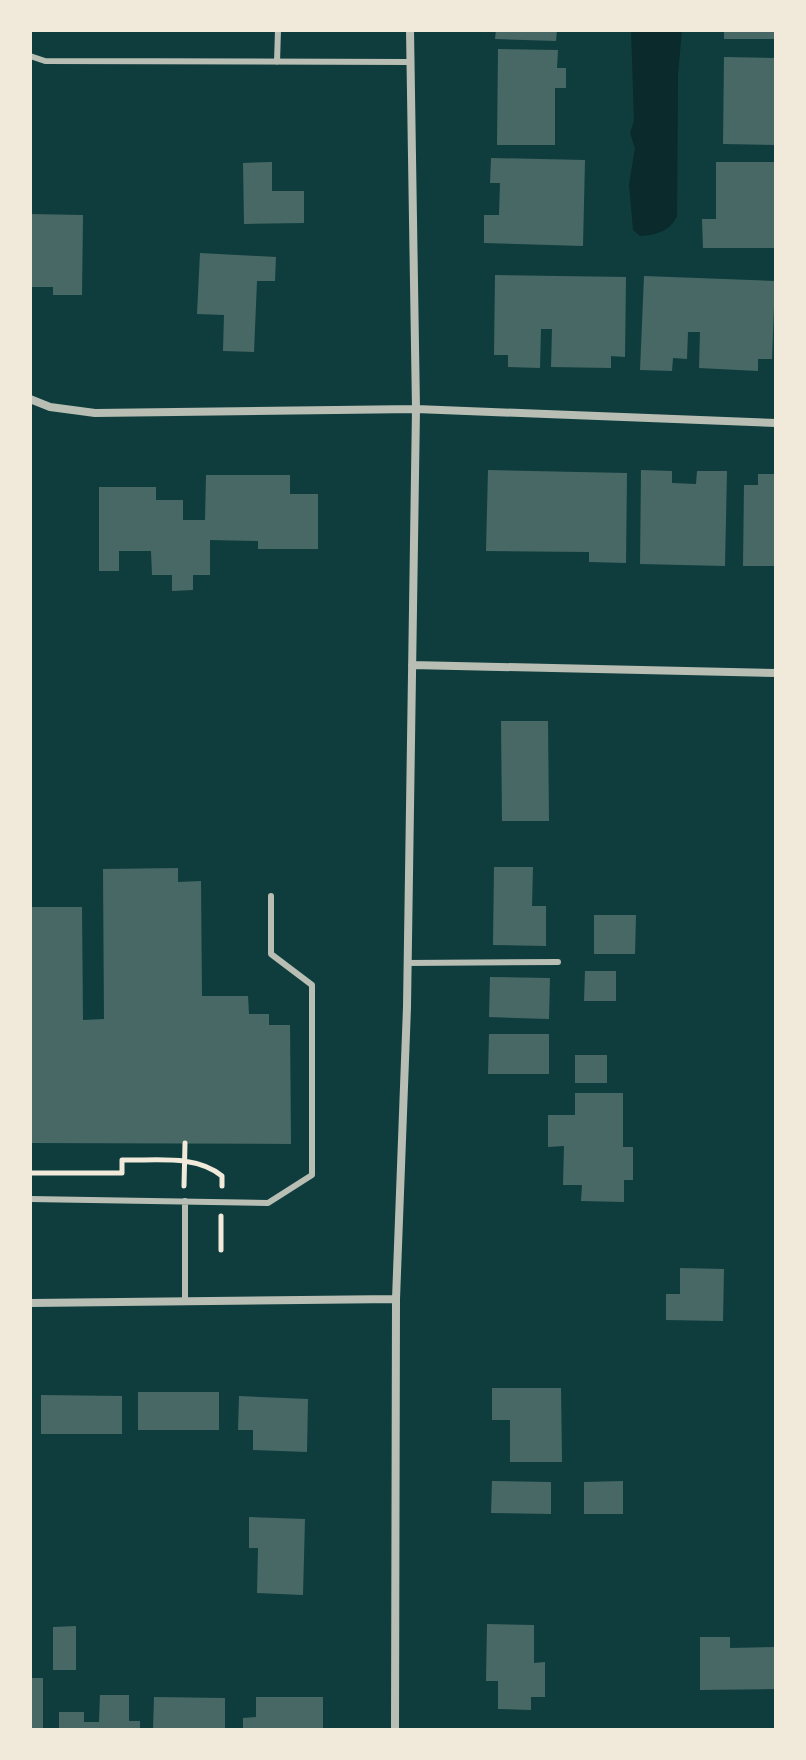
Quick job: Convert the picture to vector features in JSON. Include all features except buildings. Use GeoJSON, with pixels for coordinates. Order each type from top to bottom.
{"type":"FeatureCollection","features":[{"type":"Feature","properties":{"kind":"street"},"geometry":{"type":"LineString","coordinates":[[395,1730],[396,1299],[407,963],[416,409],[410,30]]}},
{"type":"Feature","properties":{"kind":"street"},"geometry":{"type":"LineString","coordinates":[[30,399],[50,407],[95,413],[416,409],[776,423]]}},
{"type":"Feature","properties":{"kind":"street"},"geometry":{"type":"LineString","coordinates":[[412,665],[776,673]]}},
{"type":"Feature","properties":{"kind":"street"},"geometry":{"type":"LineString","coordinates":[[30,1303],[396,1299]]}},
{"type":"Feature","properties":{"kind":"lane"},"geometry":{"type":"LineString","coordinates":[[277,62],[278,30]]}},
{"type":"Feature","properties":{"kind":"lane"},"geometry":{"type":"LineString","coordinates":[[30,56],[45,61],[410,62]]}},
{"type":"Feature","properties":{"kind":"lane"},"geometry":{"type":"LineString","coordinates":[[30,1199],[268,1203],[312,1175],[312,985],[271,954],[271,896]]}},
{"type":"Feature","properties":{"kind":"lane"},"geometry":{"type":"LineString","coordinates":[[407,963],[558,962]]}},
{"type":"Feature","properties":{"kind":"lane"},"geometry":{"type":"LineString","coordinates":[[185,1201],[185,1301]]}},
{"type":"Feature","properties":{"kind":"path"},"geometry":{"type":"LineString","coordinates":[[184,1187],[185,1143]]}},
{"type":"Feature","properties":{"kind":"path"},"geometry":{"type":"LineString","coordinates":[[30,1173],[122,1173],[122,1160],[185,1161],[210,1166],[222,1176],[221,1250]]}},
{"type":"Feature","properties":{"kind":"water"},"geometry":{"type":"Polygon","coordinates":[[[631,30],[682,30],[678,75],[677,216],[662,232],[640,236],[633,230],[629,185],[635,148],[630,133],[634,121],[631,30]]]}}]}
